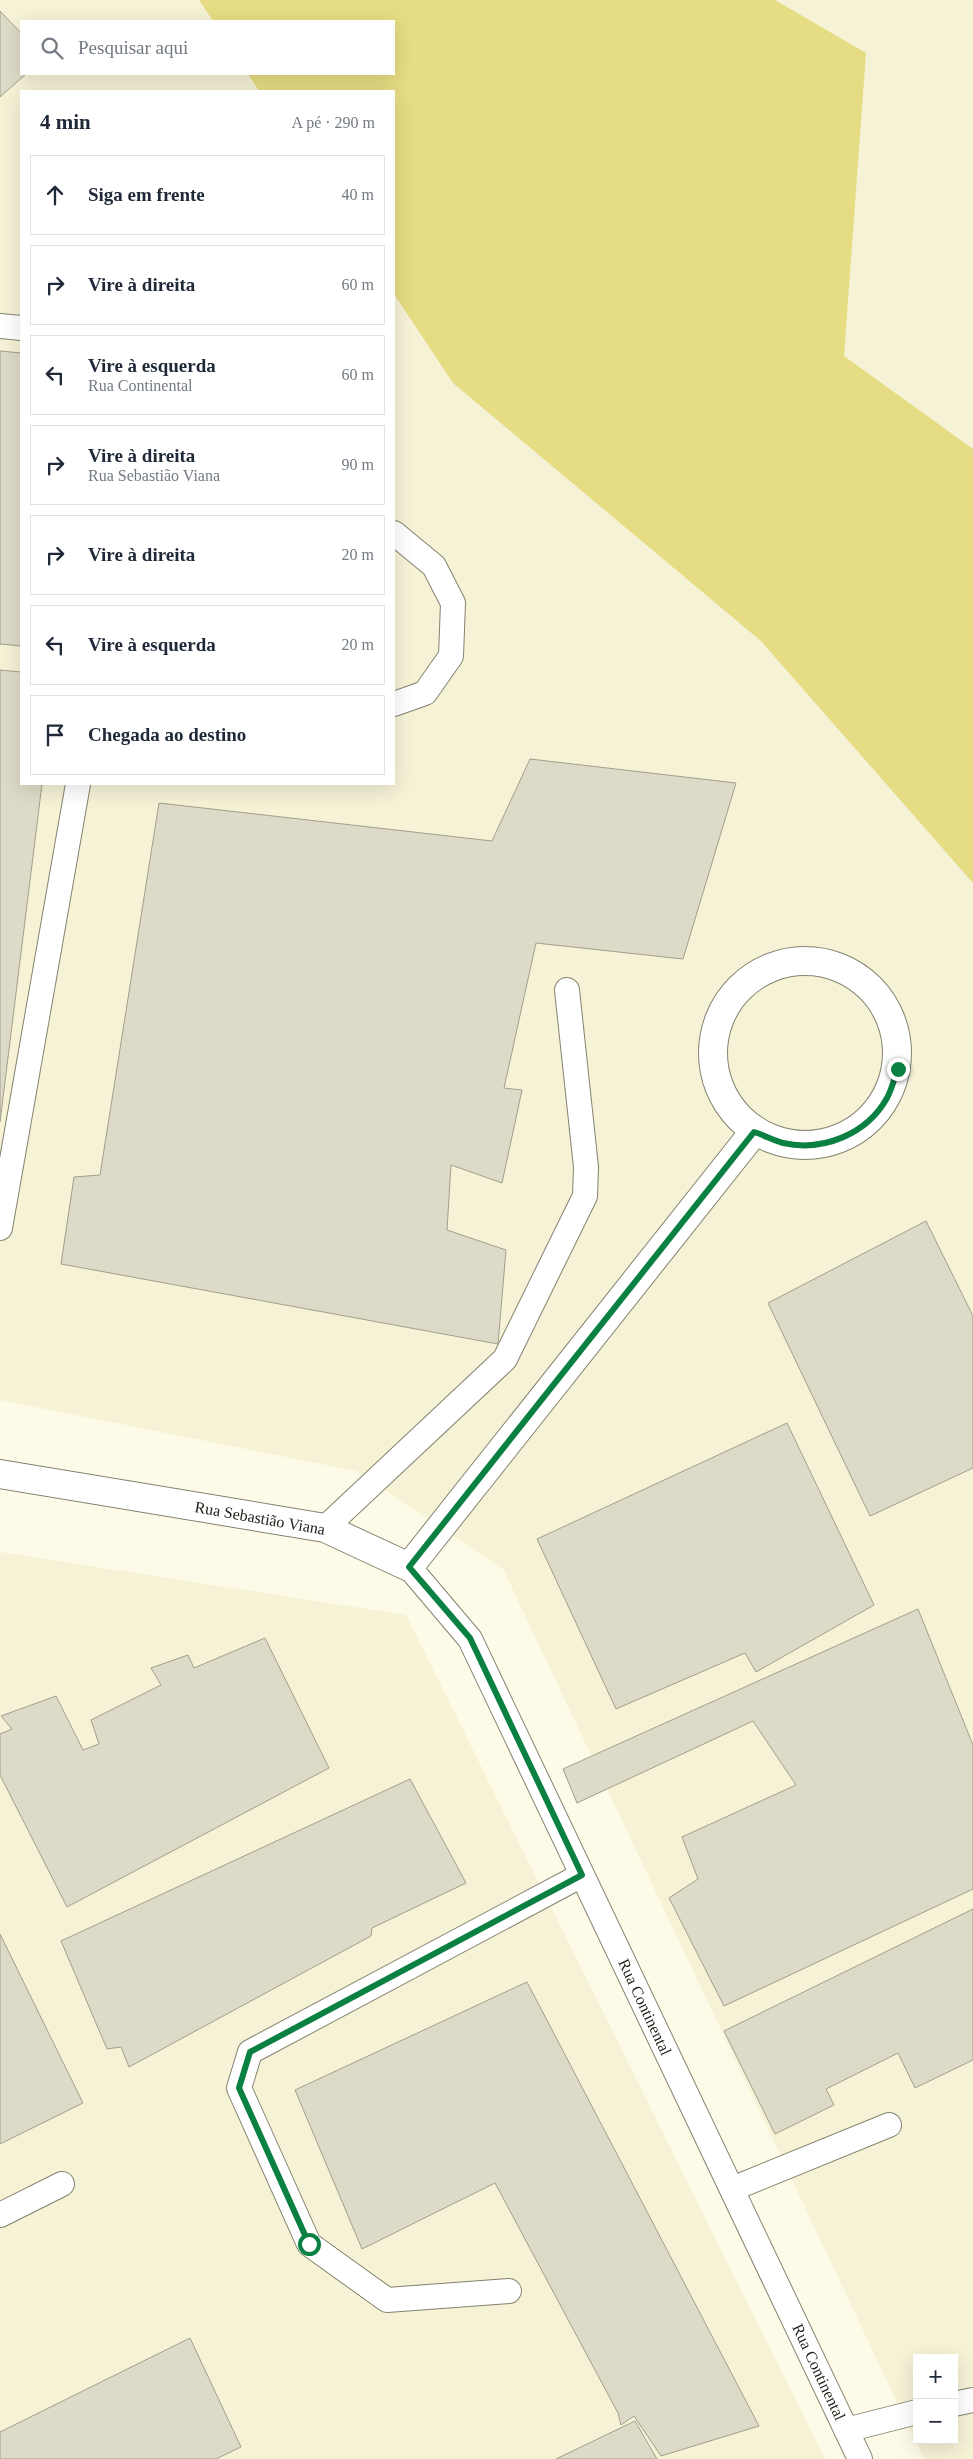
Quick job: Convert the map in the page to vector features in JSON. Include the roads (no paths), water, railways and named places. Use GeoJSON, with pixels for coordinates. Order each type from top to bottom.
{"type":"FeatureCollection","features":[{"type":"Feature","properties":{"kind":"street"},"geometry":{"type":"LineString","coordinates":[[813,961],[843,968],[869,986],[888,1010],[898,1038],[898,1069],[887,1098],[868,1122],[843,1138],[813,1146],[783,1143],[754,1132],[732,1111],[716,1084],[711,1054],[716,1023],[731,996],[754,975],[782,963],[813,961]]}},
{"type":"Feature","properties":{"kind":"street"},"geometry":{"type":"LineString","coordinates":[[409,1567],[754,1132]]}},
{"type":"Feature","properties":{"kind":"street","name":"Rua Sebastião Viana"},"geometry":{"type":"LineString","coordinates":[[0,1474],[325,1528],[409,1567]]}},
{"type":"Feature","properties":{"kind":"lane"},"geometry":{"type":"LineString","coordinates":[[0,326],[20,328]]}},
{"type":"Feature","properties":{"kind":"lane"},"geometry":{"type":"LineString","coordinates":[[395,534],[434,566],[453,602],[450,656],[425,693],[395,704]]}},
{"type":"Feature","properties":{"kind":"lane"},"geometry":{"type":"LineString","coordinates":[[0,1228],[78,785]]}},
{"type":"Feature","properties":{"kind":"lane"},"geometry":{"type":"LineString","coordinates":[[325,1528],[505,1359],[585,1196],[586,1167],[566,990]]}},
{"type":"Feature","properties":{"kind":"lane","name":"Rua Continental"},"geometry":{"type":"LineString","coordinates":[[409,1567],[470,1638],[860,2459]]}},
{"type":"Feature","properties":{"kind":"lane"},"geometry":{"type":"LineString","coordinates":[[509,2291],[387,2300],[309,2244],[239,2088],[250,2052],[582,1875]]}},
{"type":"Feature","properties":{"kind":"lane"},"geometry":{"type":"LineString","coordinates":[[732,2189],[890,2125]]}},
{"type":"Feature","properties":{"kind":"lane"},"geometry":{"type":"LineString","coordinates":[[0,2215],[62,2184]]}},
{"type":"Feature","properties":{"kind":"lane"},"geometry":{"type":"LineString","coordinates":[[958,2403],[973,2400]]}},
{"type":"Feature","properties":{"kind":"lane"},"geometry":{"type":"LineString","coordinates":[[846,2430],[913,2413]]}}]}
